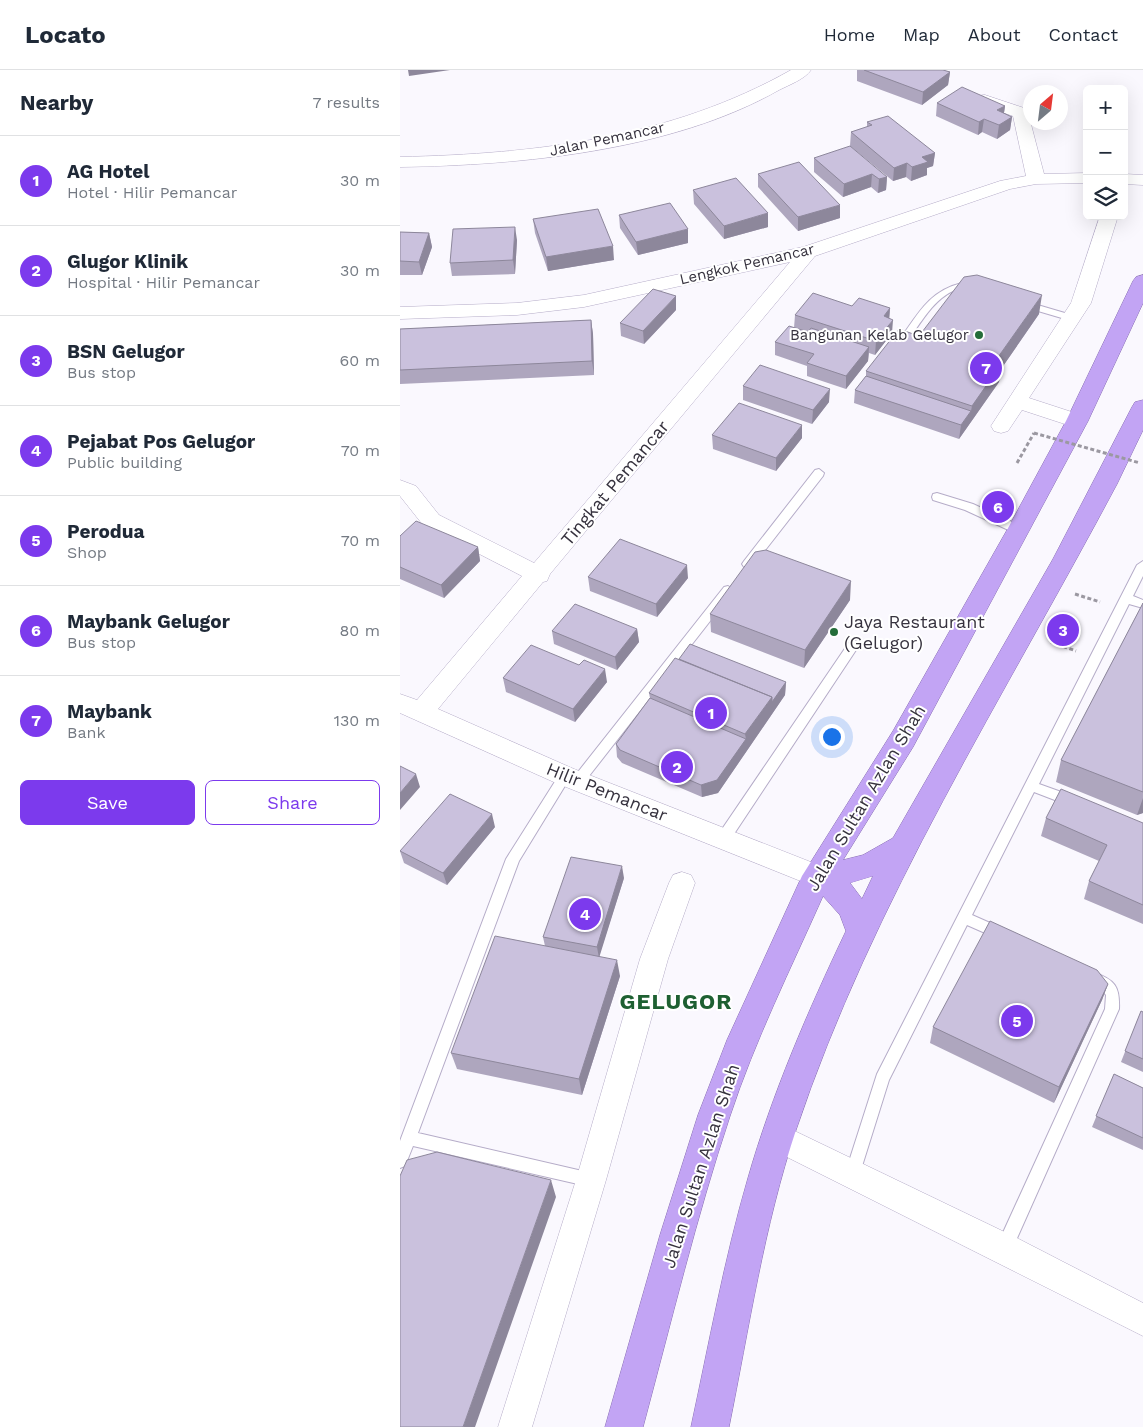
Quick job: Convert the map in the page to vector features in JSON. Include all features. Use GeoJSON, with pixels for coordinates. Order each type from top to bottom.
{"type":"FeatureCollection","features":[{"type":"Feature","properties":{"kind":"highway","name":"Jalan Sultan Azlan Shah"},"geometry":{"type":"LineString","coordinates":[[624,1427],[677,1234],[714,1115],[743,1040],[816,876],[903,740],[1019,530],[1077,421],[1143,282]]}},
{"type":"Feature","properties":{"kind":"highway"},"geometry":{"type":"LineString","coordinates":[[710,1427],[758,1202],[778,1137],[826,1011],[905,845],[1086,518],[1142,412]]}},
{"type":"Feature","properties":{"kind":"highway"},"geometry":{"type":"LineString","coordinates":[[816,876],[862,870],[884,860],[905,845]]}},
{"type":"Feature","properties":{"kind":"highway"},"geometry":{"type":"LineString","coordinates":[[816,876],[832,884],[842,894],[858,918],[862,932]]}},
{"type":"Feature","properties":{"kind":"street","name":"Jalan Pemancar"},"geometry":{"type":"LineString","coordinates":[[400,162],[491,158],[606,142],[656,130],[749,101],[803,70]]}},
{"type":"Feature","properties":{"kind":"street"},"geometry":{"type":"LineString","coordinates":[[985,100],[1021,113],[1036,179]]}},
{"type":"Feature","properties":{"kind":"street","name":"Lengkok Pemancar"},"geometry":{"type":"LineString","coordinates":[[400,313],[517,309],[584,301],[808,252],[1006,185],[1036,179],[1083,178]]}},
{"type":"Feature","properties":{"kind":"street"},"geometry":{"type":"LineString","coordinates":[[1128,179],[1143,180]]}},
{"type":"Feature","properties":{"kind":"street"},"geometry":{"type":"LineString","coordinates":[[1001,426],[1081,303],[1108,220]]}},
{"type":"Feature","properties":{"kind":"street","name":"Tingkat Pemancar"},"geometry":{"type":"LineString","coordinates":[[410,708],[538,575],[808,252]]}},
{"type":"Feature","properties":{"kind":"street"},"geometry":{"type":"LineString","coordinates":[[1017,402],[1077,421]]}},
{"type":"Feature","properties":{"kind":"street"},"geometry":{"type":"LineString","coordinates":[[400,487],[408,490],[430,520],[538,575]]}},
{"type":"Feature","properties":{"kind":"street","name":"Hilir Pemancar"},"geometry":{"type":"LineString","coordinates":[[410,708],[572,778],[816,876]]}},
{"type":"Feature","properties":{"kind":"street"},"geometry":{"type":"LineString","coordinates":[[515,1427],[591,1180],[654,959],[682,883]]}},
{"type":"Feature","properties":{"kind":"street"},"geometry":{"type":"LineString","coordinates":[[778,1137],[1004,1248],[1143,1320]]}},
{"type":"Feature","properties":{"kind":"lane"},"geometry":{"type":"LineString","coordinates":[[901,344],[942,291],[953,286],[964,285],[986,292]]}},
{"type":"Feature","properties":{"kind":"lane"},"geometry":{"type":"LineString","coordinates":[[1015,301],[1072,318]]}},
{"type":"Feature","properties":{"kind":"lane"},"geometry":{"type":"LineString","coordinates":[[400,1161],[513,859],[572,778],[738,577],[819,473]]}},
{"type":"Feature","properties":{"kind":"lane"},"geometry":{"type":"LineString","coordinates":[[937,497],[969,508],[1019,530]]}},
{"type":"Feature","properties":{"kind":"lane"},"geometry":{"type":"LineString","coordinates":[[854,1174],[882,1079],[1143,565]]}},
{"type":"Feature","properties":{"kind":"lane"},"geometry":{"type":"LineString","coordinates":[[1126,598],[1143,604]]}},
{"type":"Feature","properties":{"kind":"lane"},"geometry":{"type":"LineString","coordinates":[[723,839],[854,644]]}},
{"type":"Feature","properties":{"kind":"lane"},"geometry":{"type":"LineString","coordinates":[[1031,786],[1085,806]]}},
{"type":"Feature","properties":{"kind":"lane"},"geometry":{"type":"LineString","coordinates":[[964,917],[1017,942]]}},
{"type":"Feature","properties":{"kind":"lane"},"geometry":{"type":"LineString","coordinates":[[1004,1248],[1112,1009],[1113,994],[1104,983],[1078,971]]}},
{"type":"Feature","properties":{"kind":"lane"},"geometry":{"type":"LineString","coordinates":[[410,1138],[591,1180]]}},
{"type":"Feature","properties":{"kind":"path"},"geometry":{"type":"LineString","coordinates":[[1017,463],[1034,432],[1140,463]]}},
{"type":"Feature","properties":{"kind":"building"},"geometry":{"type":"Polygon","coordinates":[[[864,70],[943,70],[950,72],[923,92],[864,70]]]}},
{"type":"Feature","properties":{"kind":"building"},"geometry":{"type":"Polygon","coordinates":[[[962,87],[1005,106],[997,110],[1012,117],[999,125],[984,119],[979,122],[937,103],[962,87]]]}},
{"type":"Feature","properties":{"kind":"building"},"geometry":{"type":"Polygon","coordinates":[[[888,116],[935,153],[922,157],[928,162],[912,167],[907,163],[894,168],[851,132],[872,125],[867,122],[888,116]]]}},
{"type":"Feature","properties":{"kind":"building"},"geometry":{"type":"Polygon","coordinates":[[[850,146],[887,177],[879,179],[872,174],[844,184],[814,158],[850,146]]]}},
{"type":"Feature","properties":{"kind":"building"},"geometry":{"type":"Polygon","coordinates":[[[799,162],[840,205],[798,217],[758,174],[799,162]]]}},
{"type":"Feature","properties":{"kind":"building"},"geometry":{"type":"Polygon","coordinates":[[[736,178],[768,213],[724,226],[693,190],[736,178]]]}},
{"type":"Feature","properties":{"kind":"building"},"geometry":{"type":"Polygon","coordinates":[[[670,203],[688,229],[636,242],[619,215],[670,203]]]}},
{"type":"Feature","properties":{"kind":"building"},"geometry":{"type":"Polygon","coordinates":[[[598,209],[613,246],[546,257],[533,219],[598,209]]]}},
{"type":"Feature","properties":{"kind":"building"},"geometry":{"type":"Polygon","coordinates":[[[515,227],[513,260],[450,263],[453,229],[515,227]]]}},
{"type":"Feature","properties":{"kind":"building"},"geometry":{"type":"Polygon","coordinates":[[[400,232],[429,233],[419,262],[400,261],[400,232]]]}},
{"type":"Feature","properties":{"kind":"building"},"geometry":{"type":"Polygon","coordinates":[[[977,275],[1042,295],[996,360],[1002,363],[972,406],[866,371],[899,329],[919,336],[964,277],[977,275]]]}},
{"type":"Feature","properties":{"kind":"building"},"geometry":{"type":"Polygon","coordinates":[[[653,289],[676,296],[643,331],[620,323],[653,289]]]}},
{"type":"Feature","properties":{"kind":"building"},"geometry":{"type":"Polygon","coordinates":[[[813,293],[852,306],[859,298],[890,308],[884,316],[893,320],[876,341],[795,315],[813,293]]]}},
{"type":"Feature","properties":{"kind":"building"},"geometry":{"type":"Polygon","coordinates":[[[591,320],[592,361],[400,370],[400,329],[591,320]]]}},
{"type":"Feature","properties":{"kind":"building"},"geometry":{"type":"Polygon","coordinates":[[[789,326],[808,332],[811,328],[869,347],[846,376],[807,363],[814,354],[775,342],[789,326]]]}},
{"type":"Feature","properties":{"kind":"building"},"geometry":{"type":"Polygon","coordinates":[[[760,365],[830,389],[813,410],[743,386],[760,365]]]}},
{"type":"Feature","properties":{"kind":"building"},"geometry":{"type":"Polygon","coordinates":[[[866,376],[971,411],[961,425],[855,390],[866,376]]]}},
{"type":"Feature","properties":{"kind":"building"},"geometry":{"type":"Polygon","coordinates":[[[739,403],[802,425],[776,458],[712,435],[739,403]]]}},
{"type":"Feature","properties":{"kind":"building"},"geometry":{"type":"Polygon","coordinates":[[[416,521],[478,547],[441,585],[400,567],[400,536],[416,521]]]}},
{"type":"Feature","properties":{"kind":"building"},"geometry":{"type":"Polygon","coordinates":[[[620,539],[687,565],[656,604],[588,577],[620,539]]]}},
{"type":"Feature","properties":{"kind":"building"},"geometry":{"type":"Polygon","coordinates":[[[766,550],[851,581],[805,650],[710,614],[755,552],[766,550]]]}},
{"type":"Feature","properties":{"kind":"building"},"geometry":{"type":"Polygon","coordinates":[[[1143,603],[1143,792],[1061,760],[1143,603]]]}},
{"type":"Feature","properties":{"kind":"building"},"geometry":{"type":"Polygon","coordinates":[[[575,604],[637,629],[615,657],[552,631],[575,604]]]}},
{"type":"Feature","properties":{"kind":"building"},"geometry":{"type":"Polygon","coordinates":[[[690,644],[786,682],[772,702],[772,697],[679,659],[690,644]]]}},
{"type":"Feature","properties":{"kind":"building"},"geometry":{"type":"Polygon","coordinates":[[[531,645],[579,665],[584,660],[605,669],[573,709],[503,678],[531,645]]]}},
{"type":"Feature","properties":{"kind":"building"},"geometry":{"type":"Polygon","coordinates":[[[675,658],[772,697],[745,734],[649,693],[675,658]]]}},
{"type":"Feature","properties":{"kind":"building"},"geometry":{"type":"Polygon","coordinates":[[[650,698],[746,739],[717,780],[701,785],[620,750],[616,744],[650,698]]]}},
{"type":"Feature","properties":{"kind":"building"},"geometry":{"type":"Polygon","coordinates":[[[400,766],[416,774],[400,793],[400,766]]]}},
{"type":"Feature","properties":{"kind":"building"},"geometry":{"type":"Polygon","coordinates":[[[1061,789],[1143,823],[1143,905],[1089,881],[1107,845],[1046,818],[1061,789]]]}},
{"type":"Feature","properties":{"kind":"building"},"geometry":{"type":"Polygon","coordinates":[[[450,794],[492,814],[443,873],[400,851],[450,794]]]}},
{"type":"Feature","properties":{"kind":"building"},"geometry":{"type":"Polygon","coordinates":[[[571,857],[622,866],[597,947],[543,937],[571,857]]]}},
{"type":"Feature","properties":{"kind":"building"},"geometry":{"type":"Polygon","coordinates":[[[990,921],[1097,970],[1108,984],[1059,1087],[933,1027],[990,921]]]}},
{"type":"Feature","properties":{"kind":"building"},"geometry":{"type":"Polygon","coordinates":[[[495,936],[617,960],[579,1079],[451,1053],[495,936]]]}},
{"type":"Feature","properties":{"kind":"building"},"geometry":{"type":"Polygon","coordinates":[[[1141,1011],[1143,1012],[1143,1059],[1125,1051],[1141,1011]]]}},
{"type":"Feature","properties":{"kind":"building"},"geometry":{"type":"Polygon","coordinates":[[[1114,1074],[1143,1088],[1143,1138],[1096,1116],[1114,1074]]]}},
{"type":"Feature","properties":{"kind":"building"},"geometry":{"type":"Polygon","coordinates":[[[437,1152],[551,1180],[463,1427],[400,1427],[400,1176],[407,1160],[437,1152]]]}},
{"type":"Feature","properties":{"kind":"place","name":"Bangunan Kelab Gelugor"},"geometry":{"type":"Point","coordinates":[979,335]}},
{"type":"Feature","properties":{"kind":"place","name":"Maybank"},"geometry":{"type":"Point","coordinates":[986,368]}},
{"type":"Feature","properties":{"kind":"place","name":"Maybank Gelugor"},"geometry":{"type":"Point","coordinates":[998,507]}},
{"type":"Feature","properties":{"kind":"place","name":"BSN Gelugor"},"geometry":{"type":"Point","coordinates":[1063,630]}},
{"type":"Feature","properties":{"kind":"place","name":"Jaya Restaurant (Gelugor)"},"geometry":{"type":"Point","coordinates":[834,632]}},
{"type":"Feature","properties":{"kind":"place","name":"AG Hotel"},"geometry":{"type":"Point","coordinates":[711,713]}},
{"type":"Feature","properties":{"kind":"place","name":"Glugor Klinik"},"geometry":{"type":"Point","coordinates":[677,767]}},
{"type":"Feature","properties":{"kind":"place","name":"Pejabat Pos Gelugor"},"geometry":{"type":"Point","coordinates":[585,914]}},
{"type":"Feature","properties":{"kind":"place","name":"Perodua"},"geometry":{"type":"Point","coordinates":[1017,1021]}},
{"type":"Feature","properties":{"kind":"district","name":"GELUGOR"},"geometry":{"type":"Point","coordinates":[676,1001]}}]}
